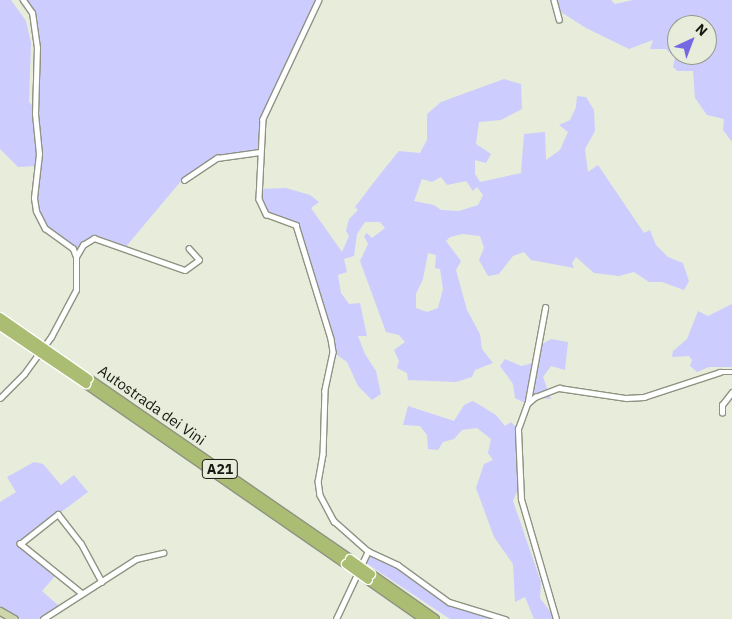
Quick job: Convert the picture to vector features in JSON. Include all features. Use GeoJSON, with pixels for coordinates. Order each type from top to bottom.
{"type":"FeatureCollection","features":[{"type":"Feature","properties":{"kind":"highway","name":"Autostrada dei Vini"},"geometry":{"type":"LineString","coordinates":[[0,317],[88,382],[348,562],[424,619]]}},
{"type":"Feature","properties":{"kind":"highway","name":"Autostrada dei Vini"},"geometry":{"type":"LineString","coordinates":[[0,326],[88,382]]}},
{"type":"Feature","properties":{"kind":"highway","name":"Autostrada dei Vini"},"geometry":{"type":"LineString","coordinates":[[369,577],[435,619]]}},
{"type":"Feature","properties":{"kind":"main road"},"geometry":{"type":"LineString","coordinates":[[0,611],[14,619]]}},
{"type":"Feature","properties":{"kind":"street"},"geometry":{"type":"LineString","coordinates":[[24,0],[32,13],[37,48],[35,114],[39,154],[34,198],[36,211],[45,229],[68,244],[76,257]]}},
{"type":"Feature","properties":{"kind":"street"},"geometry":{"type":"LineString","coordinates":[[320,0],[263,119],[260,152],[260,207],[266,214],[296,225],[331,339],[333,352],[325,392],[323,454],[318,481],[320,495],[334,521],[368,551],[398,565],[449,602],[505,619]]}},
{"type":"Feature","properties":{"kind":"street"},"geometry":{"type":"LineString","coordinates":[[554,0],[559,20]]}},
{"type":"Feature","properties":{"kind":"street"},"geometry":{"type":"LineString","coordinates":[[184,180],[217,158],[260,152]]}},
{"type":"Feature","properties":{"kind":"street"},"geometry":{"type":"LineString","coordinates":[[0,398],[24,374],[73,299],[76,257],[83,245],[94,238],[185,270],[199,260],[189,249]]}},
{"type":"Feature","properties":{"kind":"street"},"geometry":{"type":"LineString","coordinates":[[545,308],[528,402],[518,429],[521,499],[556,619]]}},
{"type":"Feature","properties":{"kind":"street"},"geometry":{"type":"LineString","coordinates":[[528,402],[559,388],[626,398],[644,397],[720,372],[732,372]]}},
{"type":"Feature","properties":{"kind":"street"},"geometry":{"type":"LineString","coordinates":[[722,413],[722,405],[732,392]]}},
{"type":"Feature","properties":{"kind":"street"},"geometry":{"type":"LineString","coordinates":[[82,594],[20,544],[58,514],[81,543],[102,582]]}},
{"type":"Feature","properties":{"kind":"street"},"geometry":{"type":"LineString","coordinates":[[336,619],[368,551]]}},
{"type":"Feature","properties":{"kind":"street"},"geometry":{"type":"LineString","coordinates":[[43,619],[136,560],[163,552]]}},
{"type":"Feature","properties":{"kind":"shaded area"},"geometry":{"type":"Polygon","coordinates":[[[0,0],[11,0],[26,21],[31,43],[29,102],[35,108],[38,59],[32,13],[23,0],[319,0],[263,119],[260,152],[217,158],[181,181],[124,249],[94,237],[77,249],[45,229],[36,211],[37,166],[18,167],[0,149],[0,0]]]}},
{"type":"Feature","properties":{"kind":"shaded area"},"geometry":{"type":"Polygon","coordinates":[[[558,0],[611,0],[615,4],[633,0],[732,0],[732,142],[723,130],[724,119],[707,115],[695,98],[693,71],[677,71],[673,67],[673,65],[717,65],[717,15],[667,15],[667,50],[650,49],[653,40],[629,49],[586,28],[561,12],[558,0]]]}},
{"type":"Feature","properties":{"kind":"shaded area"},"geometry":{"type":"Polygon","coordinates":[[[504,79],[521,84],[522,109],[501,120],[479,122],[476,144],[491,154],[486,163],[475,160],[475,174],[480,182],[521,173],[524,134],[545,132],[546,160],[560,150],[568,132],[559,125],[570,120],[576,107],[577,96],[586,97],[594,110],[595,131],[585,149],[588,172],[598,165],[644,233],[650,230],[656,245],[668,257],[683,263],[689,281],[684,290],[662,282],[649,282],[634,272],[619,276],[594,273],[576,257],[572,263],[574,268],[531,260],[524,252],[513,256],[499,274],[488,276],[479,260],[484,248],[480,236],[463,234],[450,237],[446,241],[461,261],[456,270],[467,310],[480,334],[482,349],[493,363],[475,370],[472,377],[456,382],[408,380],[407,373],[397,368],[399,361],[394,350],[405,342],[399,335],[386,332],[360,261],[368,244],[364,236],[367,233],[372,238],[385,228],[380,222],[365,222],[357,234],[354,256],[344,259],[347,272],[338,275],[341,293],[349,304],[360,303],[367,336],[358,336],[365,354],[376,371],[381,394],[372,400],[358,386],[347,362],[333,352],[296,225],[266,214],[260,207],[259,189],[286,188],[310,195],[319,202],[311,208],[342,252],[349,236],[346,231],[349,219],[358,210],[355,207],[399,151],[420,153],[427,140],[427,114],[441,102],[504,79]],[[441,177],[432,182],[422,179],[414,201],[434,205],[441,210],[459,211],[478,205],[483,195],[477,187],[473,191],[466,181],[447,185],[441,177]],[[428,253],[423,279],[416,294],[416,308],[427,312],[438,308],[443,289],[440,269],[435,268],[436,255],[428,253]]]}},
{"type":"Feature","properties":{"kind":"shaded area"},"geometry":{"type":"Polygon","coordinates":[[[732,304],[732,367],[709,367],[697,372],[690,366],[692,360],[689,356],[672,357],[673,351],[687,339],[698,311],[708,316],[732,304]]]}},
{"type":"Feature","properties":{"kind":"shaded area"},"geometry":{"type":"Polygon","coordinates":[[[551,339],[568,342],[565,370],[551,366],[543,377],[551,399],[532,397],[527,404],[515,398],[513,384],[500,366],[505,359],[521,366],[533,363],[542,344],[551,339]]]}},
{"type":"Feature","properties":{"kind":"shaded area"},"geometry":{"type":"Polygon","coordinates":[[[473,401],[496,415],[505,426],[511,422],[518,429],[519,487],[513,501],[541,582],[540,598],[556,619],[534,619],[525,597],[515,602],[513,564],[494,537],[476,488],[484,464],[493,460],[488,453],[491,439],[477,428],[462,430],[454,439],[443,442],[438,450],[428,449],[427,435],[420,426],[403,425],[408,406],[454,421],[464,405],[473,401]]]}},
{"type":"Feature","properties":{"kind":"shaded area"},"geometry":{"type":"Polygon","coordinates":[[[34,462],[43,464],[61,485],[74,475],[88,492],[17,545],[56,575],[42,591],[59,606],[39,619],[21,619],[0,607],[0,502],[16,492],[7,477],[34,462]]]}},
{"type":"Feature","properties":{"kind":"shaded area"},"geometry":{"type":"Polygon","coordinates":[[[368,551],[398,565],[449,602],[505,619],[450,619],[363,561],[368,551]]]}}]}
